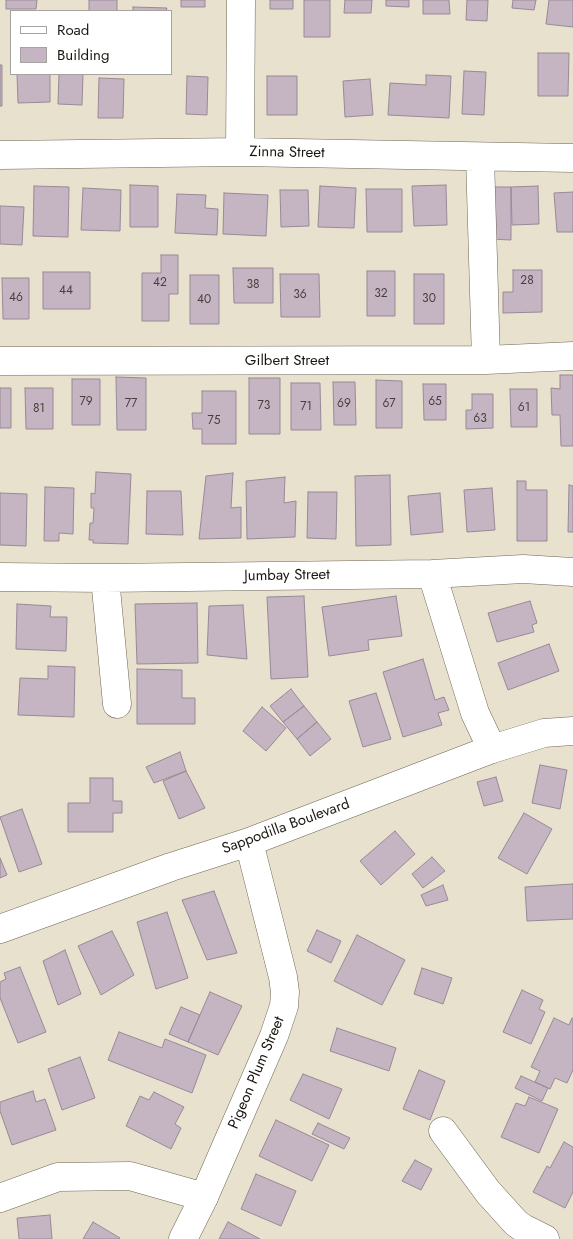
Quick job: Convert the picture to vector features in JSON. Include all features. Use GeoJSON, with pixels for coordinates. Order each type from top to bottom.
{"type":"FeatureCollection","features":[{"type":"Feature","properties":{"kind":"street"},"geometry":{"type":"LineString","coordinates":[[240,0],[240,152]]}},
{"type":"Feature","properties":{"kind":"street","name":"Zinna Street"},"geometry":{"type":"LineString","coordinates":[[0,155],[240,152],[573,158]]}},
{"type":"Feature","properties":{"kind":"street"},"geometry":{"type":"LineString","coordinates":[[480,157],[486,360]]}},
{"type":"Feature","properties":{"kind":"street","name":"Gilbert Street"},"geometry":{"type":"LineString","coordinates":[[0,361],[486,360],[573,356]]}},
{"type":"Feature","properties":{"kind":"street","name":"Jumbay Street"},"geometry":{"type":"LineString","coordinates":[[0,577],[105,578],[432,574],[523,569],[573,572]]}},
{"type":"Feature","properties":{"kind":"street"},"geometry":{"type":"LineString","coordinates":[[432,574],[474,712],[492,749]]}},
{"type":"Feature","properties":{"kind":"street"},"geometry":{"type":"LineString","coordinates":[[105,578],[117,704]]}},
{"type":"Feature","properties":{"kind":"street","name":"Sappodilla Boulevard"},"geometry":{"type":"LineString","coordinates":[[0,929],[249,842],[492,749],[544,733],[573,730]]}},
{"type":"Feature","properties":{"kind":"street","name":"Pigeon Plum Street"},"geometry":{"type":"LineString","coordinates":[[183,1239],[204,1197],[274,1036],[284,1006],[283,977],[249,842]]}},
{"type":"Feature","properties":{"kind":"street"},"geometry":{"type":"LineString","coordinates":[[443,1131],[488,1192],[516,1223],[544,1239]]}},
{"type":"Feature","properties":{"kind":"street"},"geometry":{"type":"LineString","coordinates":[[0,1198],[58,1177],[121,1176],[130,1176],[204,1197]]}},
{"type":"Feature","properties":{"kind":"building"},"geometry":{"type":"Polygon","coordinates":[[[6,0],[37,0],[36,9],[6,9],[6,0]]]}},
{"type":"Feature","properties":{"kind":"building"},"geometry":{"type":"Polygon","coordinates":[[[89,0],[117,0],[117,10],[89,10],[89,0]]]}},
{"type":"Feature","properties":{"kind":"building"},"geometry":{"type":"Polygon","coordinates":[[[181,0],[205,0],[205,7],[181,7],[181,0]]]}},
{"type":"Feature","properties":{"kind":"building"},"geometry":{"type":"Polygon","coordinates":[[[270,0],[293,0],[293,9],[270,9],[270,0]]]}},
{"type":"Feature","properties":{"kind":"building"},"geometry":{"type":"Polygon","coordinates":[[[304,0],[330,0],[330,37],[304,37],[304,0]]]}},
{"type":"Feature","properties":{"kind":"building"},"geometry":{"type":"Polygon","coordinates":[[[345,0],[372,0],[371,13],[344,13],[345,0]]]}},
{"type":"Feature","properties":{"kind":"building"},"geometry":{"type":"Polygon","coordinates":[[[386,0],[409,0],[409,7],[386,6],[386,0]]]}},
{"type":"Feature","properties":{"kind":"building"},"geometry":{"type":"Polygon","coordinates":[[[423,0],[449,0],[450,14],[423,14],[423,0]]]}},
{"type":"Feature","properties":{"kind":"building"},"geometry":{"type":"Polygon","coordinates":[[[467,0],[488,0],[487,21],[466,20],[467,0]]]}},
{"type":"Feature","properties":{"kind":"building"},"geometry":{"type":"Polygon","coordinates":[[[513,0],[536,0],[534,10],[512,8],[513,0]]]}},
{"type":"Feature","properties":{"kind":"building"},"geometry":{"type":"Polygon","coordinates":[[[549,0],[573,0],[573,27],[546,24],[549,0]]]}},
{"type":"Feature","properties":{"kind":"building"},"geometry":{"type":"Polygon","coordinates":[[[133,7],[167,8],[166,10],[133,10],[133,7]]]}},
{"type":"Feature","properties":{"kind":"building"},"geometry":{"type":"Polygon","coordinates":[[[538,53],[569,53],[568,96],[538,96],[538,53]]]}},
{"type":"Feature","properties":{"kind":"building"},"geometry":{"type":"Polygon","coordinates":[[[0,65],[2,65],[2,106],[0,106],[0,65]]]}},
{"type":"Feature","properties":{"kind":"building"},"geometry":{"type":"Polygon","coordinates":[[[464,71],[486,72],[484,115],[462,114],[464,71]]]}},
{"type":"Feature","properties":{"kind":"building"},"geometry":{"type":"Polygon","coordinates":[[[17,75],[50,75],[50,102],[18,103],[17,75]]]}},
{"type":"Feature","properties":{"kind":"building"},"geometry":{"type":"Polygon","coordinates":[[[59,75],[83,75],[82,105],[58,104],[59,75]]]}},
{"type":"Feature","properties":{"kind":"building"},"geometry":{"type":"Polygon","coordinates":[[[426,75],[451,76],[449,118],[388,115],[390,83],[426,85],[426,75]]]}},
{"type":"Feature","properties":{"kind":"building"},"geometry":{"type":"Polygon","coordinates":[[[187,76],[208,77],[207,115],[186,114],[187,76]]]}},
{"type":"Feature","properties":{"kind":"building"},"geometry":{"type":"Polygon","coordinates":[[[267,76],[297,76],[297,115],[267,115],[267,76]]]}},
{"type":"Feature","properties":{"kind":"building"},"geometry":{"type":"Polygon","coordinates":[[[99,78],[124,79],[123,118],[98,118],[99,78]]]}},
{"type":"Feature","properties":{"kind":"building"},"geometry":{"type":"Polygon","coordinates":[[[370,79],[373,115],[345,117],[343,81],[370,79]]]}},
{"type":"Feature","properties":{"kind":"building"},"geometry":{"type":"Polygon","coordinates":[[[130,185],[158,186],[158,227],[130,227],[130,185]]]}},
{"type":"Feature","properties":{"kind":"building"},"geometry":{"type":"Polygon","coordinates":[[[446,185],[447,225],[414,226],[412,186],[446,185]]]}},
{"type":"Feature","properties":{"kind":"building"},"geometry":{"type":"Polygon","coordinates":[[[34,186],[69,187],[68,237],[33,236],[34,186]]]}},
{"type":"Feature","properties":{"kind":"building"},"geometry":{"type":"Polygon","coordinates":[[[320,186],[356,188],[354,228],[318,227],[320,186]]]}},
{"type":"Feature","properties":{"kind":"building"},"geometry":{"type":"Polygon","coordinates":[[[538,186],[539,224],[512,225],[511,187],[538,186]]]}},
{"type":"Feature","properties":{"kind":"building"},"geometry":{"type":"Polygon","coordinates":[[[492,187],[511,187],[511,240],[490,239],[492,187]]]}},
{"type":"Feature","properties":{"kind":"building"},"geometry":{"type":"Polygon","coordinates":[[[83,188],[121,190],[120,231],[81,230],[83,188]]]}},
{"type":"Feature","properties":{"kind":"building"},"geometry":{"type":"Polygon","coordinates":[[[366,189],[402,189],[402,232],[367,232],[366,189]]]}},
{"type":"Feature","properties":{"kind":"building"},"geometry":{"type":"Polygon","coordinates":[[[280,190],[308,190],[309,226],[281,227],[280,190]]]}},
{"type":"Feature","properties":{"kind":"building"},"geometry":{"type":"Polygon","coordinates":[[[573,192],[573,232],[557,232],[554,193],[573,192]]]}},
{"type":"Feature","properties":{"kind":"building"},"geometry":{"type":"Polygon","coordinates":[[[224,193],[268,195],[266,236],[223,234],[224,193]]]}},
{"type":"Feature","properties":{"kind":"building"},"geometry":{"type":"Polygon","coordinates":[[[177,194],[206,195],[205,208],[218,209],[217,235],[175,233],[177,194]]]}},
{"type":"Feature","properties":{"kind":"building"},"geometry":{"type":"Polygon","coordinates":[[[0,206],[24,207],[22,245],[0,244],[0,206]]]}},
{"type":"Feature","properties":{"kind":"building"},"geometry":{"type":"Polygon","coordinates":[[[161,255],[178,255],[178,294],[169,294],[169,321],[142,321],[142,273],[161,273],[161,255]]]}},
{"type":"Feature","properties":{"kind":"building"},"geometry":{"type":"Polygon","coordinates":[[[233,268],[273,268],[273,303],[234,303],[233,268]]]}},
{"type":"Feature","properties":{"kind":"building"},"geometry":{"type":"Polygon","coordinates":[[[513,270],[542,270],[542,312],[503,313],[503,292],[513,292],[513,270]]]}},
{"type":"Feature","properties":{"kind":"building"},"geometry":{"type":"Polygon","coordinates":[[[367,271],[395,271],[395,316],[367,316],[367,271]]]}},
{"type":"Feature","properties":{"kind":"building"},"geometry":{"type":"Polygon","coordinates":[[[43,272],[90,272],[90,309],[43,309],[43,272]]]}},
{"type":"Feature","properties":{"kind":"building"},"geometry":{"type":"Polygon","coordinates":[[[280,274],[319,274],[320,317],[281,317],[280,274]]]}},
{"type":"Feature","properties":{"kind":"building"},"geometry":{"type":"Polygon","coordinates":[[[414,274],[444,274],[444,324],[414,324],[414,274]]]}},
{"type":"Feature","properties":{"kind":"building"},"geometry":{"type":"Polygon","coordinates":[[[190,275],[219,275],[219,324],[190,324],[190,275]]]}},
{"type":"Feature","properties":{"kind":"building"},"geometry":{"type":"Polygon","coordinates":[[[2,278],[29,278],[29,319],[3,319],[2,278]]]}},
{"type":"Feature","properties":{"kind":"building"},"geometry":{"type":"Polygon","coordinates":[[[560,375],[573,375],[573,446],[561,446],[560,415],[552,415],[551,388],[560,389],[560,375]]]}},
{"type":"Feature","properties":{"kind":"building"},"geometry":{"type":"Polygon","coordinates":[[[116,377],[146,378],[146,430],[117,430],[116,377]]]}},
{"type":"Feature","properties":{"kind":"building"},"geometry":{"type":"Polygon","coordinates":[[[249,378],[280,378],[280,434],[249,434],[249,378]]]}},
{"type":"Feature","properties":{"kind":"building"},"geometry":{"type":"Polygon","coordinates":[[[72,379],[100,379],[100,425],[72,425],[72,379]]]}},
{"type":"Feature","properties":{"kind":"building"},"geometry":{"type":"Polygon","coordinates":[[[376,380],[402,381],[402,428],[376,428],[376,380]]]}},
{"type":"Feature","properties":{"kind":"building"},"geometry":{"type":"Polygon","coordinates":[[[333,382],[355,382],[356,425],[334,425],[333,382]]]}},
{"type":"Feature","properties":{"kind":"building"},"geometry":{"type":"Polygon","coordinates":[[[291,383],[320,383],[321,430],[291,430],[291,383]]]}},
{"type":"Feature","properties":{"kind":"building"},"geometry":{"type":"Polygon","coordinates":[[[423,384],[446,384],[446,420],[424,420],[423,384]]]}},
{"type":"Feature","properties":{"kind":"building"},"geometry":{"type":"Polygon","coordinates":[[[0,388],[11,388],[11,428],[0,428],[0,388]]]}},
{"type":"Feature","properties":{"kind":"building"},"geometry":{"type":"Polygon","coordinates":[[[25,388],[53,388],[53,429],[26,429],[25,388]]]}},
{"type":"Feature","properties":{"kind":"building"},"geometry":{"type":"Polygon","coordinates":[[[510,389],[537,389],[537,427],[511,427],[510,389]]]}},
{"type":"Feature","properties":{"kind":"building"},"geometry":{"type":"Polygon","coordinates":[[[202,391],[236,391],[236,444],[202,444],[202,429],[193,429],[192,413],[202,413],[202,391]]]}},
{"type":"Feature","properties":{"kind":"building"},"geometry":{"type":"Polygon","coordinates":[[[472,394],[493,394],[493,428],[466,429],[466,410],[472,410],[472,394]]]}},
{"type":"Feature","properties":{"kind":"building"},"geometry":{"type":"Polygon","coordinates":[[[96,472],[131,474],[128,544],[93,543],[93,540],[89,540],[90,523],[93,523],[94,508],[91,508],[91,493],[95,494],[96,472]]]}},
{"type":"Feature","properties":{"kind":"building"},"geometry":{"type":"Polygon","coordinates":[[[233,473],[231,508],[241,507],[241,538],[199,539],[206,476],[233,473]]]}},
{"type":"Feature","properties":{"kind":"building"},"geometry":{"type":"Polygon","coordinates":[[[390,475],[391,545],[356,546],[355,476],[390,475]]]}},
{"type":"Feature","properties":{"kind":"building"},"geometry":{"type":"Polygon","coordinates":[[[285,477],[284,503],[296,501],[295,537],[247,539],[246,481],[285,477]]]}},
{"type":"Feature","properties":{"kind":"building"},"geometry":{"type":"Polygon","coordinates":[[[517,481],[526,481],[526,490],[547,490],[547,541],[517,541],[517,481]]]}},
{"type":"Feature","properties":{"kind":"building"},"geometry":{"type":"Polygon","coordinates":[[[569,485],[573,486],[573,532],[568,532],[569,485]]]}},
{"type":"Feature","properties":{"kind":"building"},"geometry":{"type":"Polygon","coordinates":[[[45,487],[74,488],[73,534],[59,533],[59,541],[44,541],[45,487]]]}},
{"type":"Feature","properties":{"kind":"building"},"geometry":{"type":"Polygon","coordinates":[[[492,488],[495,530],[467,532],[464,490],[492,488]]]}},
{"type":"Feature","properties":{"kind":"building"},"geometry":{"type":"Polygon","coordinates":[[[147,491],[181,491],[183,535],[146,534],[147,491]]]}},
{"type":"Feature","properties":{"kind":"building"},"geometry":{"type":"Polygon","coordinates":[[[308,492],[337,492],[336,539],[307,538],[308,492]]]}},
{"type":"Feature","properties":{"kind":"building"},"geometry":{"type":"Polygon","coordinates":[[[0,493],[27,494],[26,546],[0,545],[0,493]]]}},
{"type":"Feature","properties":{"kind":"building"},"geometry":{"type":"Polygon","coordinates":[[[440,493],[443,532],[411,535],[408,496],[440,493]]]}},
{"type":"Feature","properties":{"kind":"building"},"geometry":{"type":"Polygon","coordinates":[[[304,596],[308,677],[271,679],[267,597],[304,596]]]}},
{"type":"Feature","properties":{"kind":"building"},"geometry":{"type":"Polygon","coordinates":[[[396,596],[402,636],[368,640],[369,650],[329,656],[322,607],[396,596]]]}},
{"type":"Feature","properties":{"kind":"building"},"geometry":{"type":"Polygon","coordinates":[[[530,601],[537,623],[532,625],[534,632],[497,642],[488,613],[530,601]]]}},
{"type":"Feature","properties":{"kind":"building"},"geometry":{"type":"Polygon","coordinates":[[[197,603],[198,663],[137,664],[135,604],[197,603]]]}},
{"type":"Feature","properties":{"kind":"building"},"geometry":{"type":"Polygon","coordinates":[[[17,604],[51,606],[50,617],[67,617],[66,651],[16,649],[17,604]]]}},
{"type":"Feature","properties":{"kind":"building"},"geometry":{"type":"Polygon","coordinates":[[[243,605],[247,659],[207,655],[209,606],[243,605]]]}},
{"type":"Feature","properties":{"kind":"building"},"geometry":{"type":"Polygon","coordinates":[[[549,644],[559,671],[508,690],[498,663],[549,644]]]}},
{"type":"Feature","properties":{"kind":"building"},"geometry":{"type":"Polygon","coordinates":[[[423,659],[435,700],[444,697],[449,710],[438,713],[442,725],[403,737],[383,672],[423,659]]]}},
{"type":"Feature","properties":{"kind":"building"},"geometry":{"type":"Polygon","coordinates":[[[48,666],[75,667],[74,717],[18,715],[20,678],[48,679],[48,666]]]}},
{"type":"Feature","properties":{"kind":"building"},"geometry":{"type":"Polygon","coordinates":[[[137,669],[182,670],[182,698],[195,698],[195,724],[137,724],[137,669]]]}},
{"type":"Feature","properties":{"kind":"building"},"geometry":{"type":"Polygon","coordinates":[[[291,689],[304,706],[283,722],[270,706],[291,689]]]}},
{"type":"Feature","properties":{"kind":"building"},"geometry":{"type":"Polygon","coordinates":[[[376,693],[391,739],[363,747],[349,701],[376,693]]]}},
{"type":"Feature","properties":{"kind":"building"},"geometry":{"type":"Polygon","coordinates":[[[304,706],[317,722],[297,739],[283,722],[304,706]]]}},
{"type":"Feature","properties":{"kind":"building"},"geometry":{"type":"Polygon","coordinates":[[[262,707],[286,728],[266,751],[243,731],[262,707]]]}},
{"type":"Feature","properties":{"kind":"building"},"geometry":{"type":"Polygon","coordinates":[[[317,722],[331,739],[310,756],[297,739],[317,722]]]}},
{"type":"Feature","properties":{"kind":"building"},"geometry":{"type":"Polygon","coordinates":[[[180,752],[186,771],[154,783],[146,767],[180,752]]]}},
{"type":"Feature","properties":{"kind":"building"},"geometry":{"type":"Polygon","coordinates":[[[540,765],[567,770],[560,809],[532,803],[540,765]]]}},
{"type":"Feature","properties":{"kind":"building"},"geometry":{"type":"Polygon","coordinates":[[[186,771],[205,808],[179,819],[163,781],[186,771]]]}},
{"type":"Feature","properties":{"kind":"building"},"geometry":{"type":"Polygon","coordinates":[[[496,777],[503,801],[484,806],[477,782],[496,777]]]}},
{"type":"Feature","properties":{"kind":"building"},"geometry":{"type":"Polygon","coordinates":[[[90,778],[113,778],[113,801],[122,801],[122,813],[113,813],[113,832],[68,832],[68,803],[90,803],[90,778]]]}},
{"type":"Feature","properties":{"kind":"building"},"geometry":{"type":"Polygon","coordinates":[[[22,809],[42,864],[19,872],[0,817],[22,809]]]}},
{"type":"Feature","properties":{"kind":"building"},"geometry":{"type":"Polygon","coordinates":[[[524,813],[552,829],[527,874],[498,858],[524,813]]]}},
{"type":"Feature","properties":{"kind":"building"},"geometry":{"type":"Polygon","coordinates":[[[395,831],[415,854],[381,885],[360,861],[395,831]]]}},
{"type":"Feature","properties":{"kind":"building"},"geometry":{"type":"Polygon","coordinates":[[[432,857],[445,871],[423,888],[412,874],[432,857]]]}},
{"type":"Feature","properties":{"kind":"building"},"geometry":{"type":"Polygon","coordinates":[[[0,858],[7,875],[0,878],[0,858]]]}},
{"type":"Feature","properties":{"kind":"building"},"geometry":{"type":"Polygon","coordinates":[[[573,884],[573,919],[527,921],[525,887],[573,884]]]}},
{"type":"Feature","properties":{"kind":"building"},"geometry":{"type":"Polygon","coordinates":[[[443,885],[448,900],[426,906],[421,895],[443,885]]]}},
{"type":"Feature","properties":{"kind":"building"},"geometry":{"type":"Polygon","coordinates":[[[214,891],[237,953],[207,960],[182,900],[214,891]]]}},
{"type":"Feature","properties":{"kind":"building"},"geometry":{"type":"Polygon","coordinates":[[[167,912],[188,978],[156,989],[137,922],[167,912]]]}},
{"type":"Feature","properties":{"kind":"building"},"geometry":{"type":"Polygon","coordinates":[[[317,930],[341,941],[331,963],[307,951],[317,930]]]}},
{"type":"Feature","properties":{"kind":"building"},"geometry":{"type":"Polygon","coordinates":[[[112,931],[134,975],[101,995],[78,946],[112,931]]]}},
{"type":"Feature","properties":{"kind":"building"},"geometry":{"type":"Polygon","coordinates":[[[357,935],[405,960],[382,1005],[334,981],[357,935]]]}},
{"type":"Feature","properties":{"kind":"building"},"geometry":{"type":"Polygon","coordinates":[[[65,950],[81,994],[58,1005],[43,961],[65,950]]]}},
{"type":"Feature","properties":{"kind":"building"},"geometry":{"type":"Polygon","coordinates":[[[20,967],[46,1032],[18,1043],[0,998],[0,982],[6,979],[4,973],[20,967]]]}},
{"type":"Feature","properties":{"kind":"building"},"geometry":{"type":"Polygon","coordinates":[[[422,968],[452,978],[443,1004],[414,994],[422,968]]]}},
{"type":"Feature","properties":{"kind":"building"},"geometry":{"type":"Polygon","coordinates":[[[522,990],[543,1000],[539,1009],[545,1012],[531,1044],[503,1032],[522,990]]]}},
{"type":"Feature","properties":{"kind":"building"},"geometry":{"type":"Polygon","coordinates":[[[210,992],[242,1006],[218,1055],[188,1042],[210,992]]]}},
{"type":"Feature","properties":{"kind":"building"},"geometry":{"type":"Polygon","coordinates":[[[181,1007],[200,1015],[188,1042],[169,1034],[181,1007]]]}},
{"type":"Feature","properties":{"kind":"building"},"geometry":{"type":"Polygon","coordinates":[[[554,1018],[569,1025],[573,1018],[573,1070],[567,1083],[555,1078],[550,1089],[535,1082],[540,1071],[531,1067],[554,1018]]]}},
{"type":"Feature","properties":{"kind":"building"},"geometry":{"type":"Polygon","coordinates":[[[337,1028],[396,1048],[389,1071],[330,1051],[337,1028]]]}},
{"type":"Feature","properties":{"kind":"building"},"geometry":{"type":"Polygon","coordinates":[[[119,1032],[162,1048],[165,1039],[206,1055],[192,1093],[108,1060],[119,1032]]]}},
{"type":"Feature","properties":{"kind":"building"},"geometry":{"type":"Polygon","coordinates":[[[80,1057],[95,1098],[62,1110],[48,1069],[80,1057]]]}},
{"type":"Feature","properties":{"kind":"building"},"geometry":{"type":"Polygon","coordinates":[[[419,1070],[445,1081],[430,1120],[403,1109],[419,1070]]]}},
{"type":"Feature","properties":{"kind":"building"},"geometry":{"type":"Polygon","coordinates":[[[303,1074],[342,1089],[329,1119],[290,1100],[303,1074]]]}},
{"type":"Feature","properties":{"kind":"building"},"geometry":{"type":"Polygon","coordinates":[[[521,1076],[548,1088],[542,1101],[515,1088],[521,1076]]]}},
{"type":"Feature","properties":{"kind":"building"},"geometry":{"type":"Polygon","coordinates":[[[33,1091],[36,1102],[45,1099],[56,1130],[12,1145],[0,1111],[0,1102],[33,1091]]]}},
{"type":"Feature","properties":{"kind":"building"},"geometry":{"type":"Polygon","coordinates":[[[154,1092],[184,1107],[175,1124],[181,1128],[171,1149],[126,1126],[140,1096],[149,1100],[154,1092]]]}},
{"type":"Feature","properties":{"kind":"building"},"geometry":{"type":"Polygon","coordinates":[[[529,1097],[558,1109],[539,1153],[501,1137],[516,1103],[525,1106],[529,1097]]]}},
{"type":"Feature","properties":{"kind":"building"},"geometry":{"type":"Polygon","coordinates":[[[276,1120],[329,1145],[312,1181],[259,1156],[276,1120]]]}},
{"type":"Feature","properties":{"kind":"building"},"geometry":{"type":"Polygon","coordinates":[[[318,1123],[350,1138],[344,1149],[312,1134],[318,1123]]]}},
{"type":"Feature","properties":{"kind":"building"},"geometry":{"type":"Polygon","coordinates":[[[564,1142],[573,1147],[573,1192],[565,1208],[533,1192],[547,1166],[550,1168],[564,1142]]]}},
{"type":"Feature","properties":{"kind":"building"},"geometry":{"type":"Polygon","coordinates":[[[415,1160],[432,1169],[421,1190],[402,1181],[415,1160]]]}},
{"type":"Feature","properties":{"kind":"building"},"geometry":{"type":"Polygon","coordinates":[[[256,1174],[296,1191],[281,1226],[241,1209],[256,1174]]]}},
{"type":"Feature","properties":{"kind":"building"},"geometry":{"type":"Polygon","coordinates":[[[50,1215],[52,1239],[19,1239],[17,1218],[50,1215]]]}},
{"type":"Feature","properties":{"kind":"building"},"geometry":{"type":"Polygon","coordinates":[[[93,1222],[120,1238],[83,1239],[93,1222]]]}},
{"type":"Feature","properties":{"kind":"building"},"geometry":{"type":"Polygon","coordinates":[[[228,1222],[260,1239],[219,1239],[228,1222]]]}}]}
